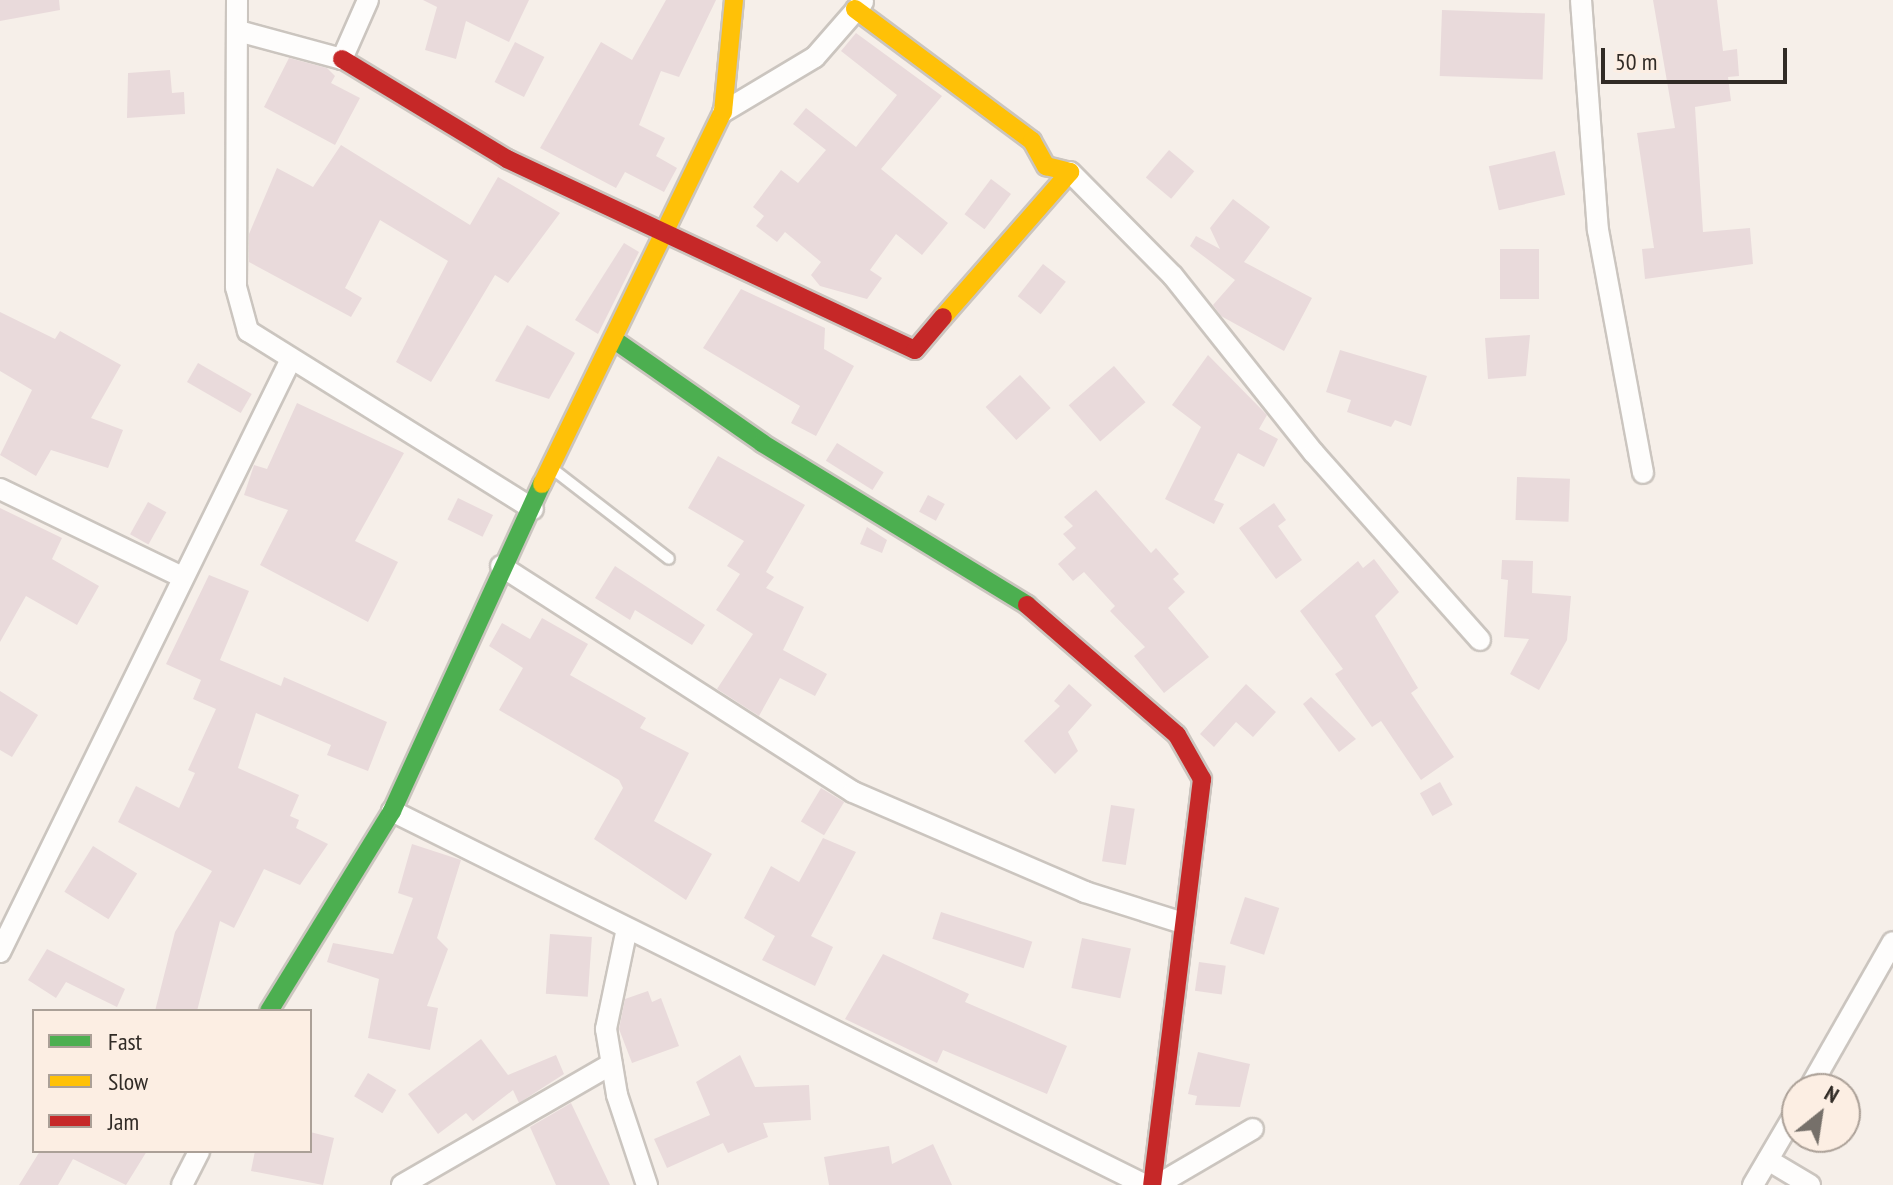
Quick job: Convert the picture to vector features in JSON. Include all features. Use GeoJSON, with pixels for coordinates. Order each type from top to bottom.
{"type":"FeatureCollection","features":[{"type":"Feature","properties":{"kind":"street"},"geometry":{"type":"LineString","coordinates":[[237,0],[242,32],[238,308],[248,331],[290,361],[533,509]]}},
{"type":"Feature","properties":{"kind":"street"},"geometry":{"type":"LineString","coordinates":[[342,59],[368,0]]}},
{"type":"Feature","properties":{"kind":"street"},"geometry":{"type":"LineString","coordinates":[[270,1009],[392,811],[501,566],[533,509],[616,341],[723,112],[722,66],[734,0]]}},
{"type":"Feature","properties":{"kind":"street"},"geometry":{"type":"LineString","coordinates":[[1581,0],[1598,230],[1643,473]]}},
{"type":"Feature","properties":{"kind":"street"},"geometry":{"type":"LineString","coordinates":[[723,112],[815,57],[860,4],[1032,141],[1046,166],[1070,172],[1173,276],[1314,453],[1480,640]]}},
{"type":"Feature","properties":{"kind":"street"},"geometry":{"type":"LineString","coordinates":[[242,32],[342,59],[507,159],[668,229],[915,350],[1070,172]]}},
{"type":"Feature","properties":{"kind":"street"},"geometry":{"type":"LineString","coordinates":[[616,341],[762,443],[1017,597],[1166,721],[1202,779],[1154,1185]]}},
{"type":"Feature","properties":{"kind":"street"},"geometry":{"type":"LineString","coordinates":[[0,952],[180,576],[290,361]]}},
{"type":"Feature","properties":{"kind":"street"},"geometry":{"type":"LineString","coordinates":[[0,489],[180,576]]}},
{"type":"Feature","properties":{"kind":"street"},"geometry":{"type":"LineString","coordinates":[[501,566],[853,792],[1085,892],[1183,923]]}},
{"type":"Feature","properties":{"kind":"street"},"geometry":{"type":"LineString","coordinates":[[392,811],[626,933],[1145,1185]]}},
{"type":"Feature","properties":{"kind":"street"},"geometry":{"type":"LineString","coordinates":[[626,933],[606,1029],[612,1064],[647,1185]]}},
{"type":"Feature","properties":{"kind":"street"},"geometry":{"type":"LineString","coordinates":[[1818,1073],[1893,942]]}},
{"type":"Feature","properties":{"kind":"street"},"geometry":{"type":"LineString","coordinates":[[402,1185],[612,1064]]}},
{"type":"Feature","properties":{"kind":"street"},"geometry":{"type":"LineString","coordinates":[[1154,1185],[1253,1129]]}},
{"type":"Feature","properties":{"kind":"street"},"geometry":{"type":"LineString","coordinates":[[1753,1185],[1781,1138]]}},
{"type":"Feature","properties":{"kind":"street"},"geometry":{"type":"LineString","coordinates":[[186,1183],[198,1153]]}},
{"type":"Feature","properties":{"kind":"street"},"geometry":{"type":"LineString","coordinates":[[1768,1160],[1810,1185]]}},
{"type":"Feature","properties":{"kind":"lane"},"geometry":{"type":"LineString","coordinates":[[552,468],[669,559]]}},
{"type":"Feature","properties":{"kind":"building"},"geometry":{"type":"Polygon","coordinates":[[[0,0],[59,0],[60,10],[0,21],[0,0]]]}},
{"type":"Feature","properties":{"kind":"building"},"geometry":{"type":"Polygon","coordinates":[[[423,0],[529,0],[509,42],[466,21],[456,59],[425,50],[437,7],[423,0]]]}},
{"type":"Feature","properties":{"kind":"building"},"geometry":{"type":"Polygon","coordinates":[[[666,0],[716,0],[679,77],[661,71],[639,125],[665,138],[656,156],[677,168],[664,192],[625,172],[616,188],[540,148],[601,42],[632,60],[666,0]]]}},
{"type":"Feature","properties":{"kind":"building"},"geometry":{"type":"Polygon","coordinates":[[[1653,0],[1717,0],[1723,51],[1737,49],[1739,76],[1728,77],[1731,101],[1695,107],[1703,232],[1750,228],[1753,264],[1645,279],[1642,249],[1654,248],[1637,133],[1675,128],[1653,0]]]}},
{"type":"Feature","properties":{"kind":"building"},"geometry":{"type":"Polygon","coordinates":[[[1442,10],[1545,14],[1543,80],[1440,76],[1442,10]]]}},
{"type":"Feature","properties":{"kind":"building"},"geometry":{"type":"Polygon","coordinates":[[[856,33],[942,96],[881,169],[948,223],[922,255],[896,234],[870,270],[882,278],[867,299],[820,286],[811,275],[821,262],[785,232],[777,242],[756,226],[764,216],[753,207],[781,170],[798,183],[826,150],[793,124],[806,108],[856,147],[897,95],[841,51],[856,33]]]}},
{"type":"Feature","properties":{"kind":"building"},"geometry":{"type":"Polygon","coordinates":[[[515,42],[544,57],[524,97],[495,82],[515,42]]]}},
{"type":"Feature","properties":{"kind":"building"},"geometry":{"type":"Polygon","coordinates":[[[289,58],[327,68],[335,76],[331,83],[360,98],[335,145],[264,107],[289,58]]]}},
{"type":"Feature","properties":{"kind":"building"},"geometry":{"type":"Polygon","coordinates":[[[170,70],[172,93],[184,92],[185,114],[127,118],[128,73],[170,70]]]}},
{"type":"Feature","properties":{"kind":"building"},"geometry":{"type":"Polygon","coordinates":[[[341,145],[470,225],[498,177],[560,213],[508,283],[495,275],[431,382],[396,362],[448,261],[380,220],[345,288],[362,298],[351,317],[249,262],[249,234],[277,168],[313,187],[341,145]]]}},
{"type":"Feature","properties":{"kind":"building"},"geometry":{"type":"Polygon","coordinates":[[[1169,150],[1194,171],[1171,199],[1146,178],[1169,150]]]}},
{"type":"Feature","properties":{"kind":"building"},"geometry":{"type":"Polygon","coordinates":[[[1555,151],[1565,195],[1499,210],[1489,166],[1555,151]]]}},
{"type":"Feature","properties":{"kind":"building"},"geometry":{"type":"Polygon","coordinates":[[[991,179],[1011,194],[984,229],[965,214],[991,179]]]}},
{"type":"Feature","properties":{"kind":"building"},"geometry":{"type":"Polygon","coordinates":[[[1233,199],[1270,227],[1244,262],[1312,298],[1284,351],[1221,316],[1213,305],[1235,280],[1190,246],[1196,236],[1220,249],[1210,228],[1233,199]]]}},
{"type":"Feature","properties":{"kind":"building"},"geometry":{"type":"Polygon","coordinates":[[[624,243],[639,252],[598,334],[575,320],[624,243]]]}},
{"type":"Feature","properties":{"kind":"building"},"geometry":{"type":"Polygon","coordinates":[[[1500,249],[1539,249],[1539,299],[1500,299],[1500,249]]]}},
{"type":"Feature","properties":{"kind":"building"},"geometry":{"type":"Polygon","coordinates":[[[1043,264],[1066,282],[1041,314],[1018,296],[1043,264]]]}},
{"type":"Feature","properties":{"kind":"building"},"geometry":{"type":"Polygon","coordinates":[[[741,289],[825,328],[824,349],[854,366],[816,436],[791,423],[800,406],[703,348],[741,289]]]}},
{"type":"Feature","properties":{"kind":"building"},"geometry":{"type":"Polygon","coordinates":[[[0,312],[55,339],[60,331],[121,365],[91,418],[123,430],[108,468],[51,450],[36,476],[0,455],[32,390],[0,371],[0,312]]]}},
{"type":"Feature","properties":{"kind":"building"},"geometry":{"type":"Polygon","coordinates":[[[527,325],[575,353],[549,399],[495,381],[527,325]]]}},
{"type":"Feature","properties":{"kind":"building"},"geometry":{"type":"Polygon","coordinates":[[[1530,335],[1526,376],[1488,379],[1485,338],[1530,335]]]}},
{"type":"Feature","properties":{"kind":"building"},"geometry":{"type":"Polygon","coordinates":[[[1340,350],[1427,376],[1411,426],[1395,420],[1391,427],[1347,412],[1351,400],[1326,392],[1340,350]]]}},
{"type":"Feature","properties":{"kind":"building"},"geometry":{"type":"Polygon","coordinates":[[[1208,355],[1267,415],[1259,429],[1278,439],[1264,467],[1238,453],[1214,500],[1224,504],[1214,524],[1165,499],[1201,427],[1172,405],[1208,355]]]}},
{"type":"Feature","properties":{"kind":"building"},"geometry":{"type":"Polygon","coordinates":[[[198,363],[252,394],[241,413],[187,382],[198,363]]]}},
{"type":"Feature","properties":{"kind":"building"},"geometry":{"type":"Polygon","coordinates":[[[1114,366],[1145,402],[1100,442],[1069,405],[1114,366]]]}},
{"type":"Feature","properties":{"kind":"building"},"geometry":{"type":"Polygon","coordinates":[[[1020,375],[1051,408],[1016,440],[986,407],[1020,375]]]}},
{"type":"Feature","properties":{"kind":"building"},"geometry":{"type":"Polygon","coordinates":[[[297,403],[404,453],[355,541],[398,562],[368,622],[260,565],[288,510],[244,495],[254,465],[267,469],[297,403]]]}},
{"type":"Feature","properties":{"kind":"building"},"geometry":{"type":"Polygon","coordinates":[[[837,443],[884,472],[873,490],[826,461],[837,443]]]}},
{"type":"Feature","properties":{"kind":"building"},"geometry":{"type":"Polygon","coordinates":[[[718,456],[805,505],[766,572],[774,577],[766,588],[804,607],[783,650],[827,674],[815,696],[780,678],[759,716],[717,689],[753,634],[716,610],[740,574],[727,566],[744,541],[688,508],[718,456]]]}},
{"type":"Feature","properties":{"kind":"building"},"geometry":{"type":"Polygon","coordinates":[[[1517,477],[1570,479],[1568,522],[1515,520],[1517,477]]]}},
{"type":"Feature","properties":{"kind":"building"},"geometry":{"type":"Polygon","coordinates":[[[1096,490],[1151,553],[1156,548],[1179,574],[1173,579],[1185,592],[1168,608],[1209,657],[1164,693],[1134,656],[1145,647],[1110,611],[1115,606],[1084,572],[1073,581],[1058,564],[1076,548],[1063,534],[1073,526],[1064,517],[1096,490]]]}},
{"type":"Feature","properties":{"kind":"building"},"geometry":{"type":"Polygon","coordinates":[[[928,495],[945,504],[936,521],[919,512],[928,495]]]}},
{"type":"Feature","properties":{"kind":"building"},"geometry":{"type":"Polygon","coordinates":[[[458,498],[493,515],[483,537],[447,520],[458,498]]]}},
{"type":"Feature","properties":{"kind":"building"},"geometry":{"type":"Polygon","coordinates":[[[148,502],[166,512],[148,545],[130,534],[148,502]]]}},
{"type":"Feature","properties":{"kind":"building"},"geometry":{"type":"Polygon","coordinates":[[[1274,503],[1286,520],[1278,526],[1302,560],[1276,579],[1239,528],[1274,503]]]}},
{"type":"Feature","properties":{"kind":"building"},"geometry":{"type":"Polygon","coordinates":[[[0,508],[62,538],[52,559],[99,586],[77,625],[26,596],[0,642],[0,508]]]}},
{"type":"Feature","properties":{"kind":"building"},"geometry":{"type":"Polygon","coordinates":[[[867,527],[887,540],[882,553],[860,544],[867,527]]]}},
{"type":"Feature","properties":{"kind":"building"},"geometry":{"type":"Polygon","coordinates":[[[1374,559],[1399,592],[1375,616],[1418,688],[1411,693],[1454,757],[1421,780],[1381,721],[1372,727],[1335,674],[1343,669],[1300,611],[1358,561],[1363,568],[1374,559]]]}},
{"type":"Feature","properties":{"kind":"building"},"geometry":{"type":"Polygon","coordinates":[[[1502,560],[1533,561],[1532,593],[1571,596],[1567,640],[1539,690],[1510,674],[1529,639],[1504,637],[1508,580],[1501,579],[1502,560]]]}},
{"type":"Feature","properties":{"kind":"building"},"geometry":{"type":"Polygon","coordinates":[[[615,566],[705,625],[692,645],[635,610],[630,620],[595,598],[615,566]]]}},
{"type":"Feature","properties":{"kind":"building"},"geometry":{"type":"Polygon","coordinates":[[[209,575],[249,591],[220,660],[281,686],[284,677],[387,722],[368,771],[327,755],[331,745],[256,713],[238,768],[299,795],[290,816],[299,820],[296,828],[328,844],[300,885],[264,869],[234,928],[220,921],[198,1009],[156,1009],[175,932],[212,871],[118,822],[136,786],[179,808],[195,773],[188,770],[216,709],[193,699],[201,680],[166,664],[209,575]]]}},
{"type":"Feature","properties":{"kind":"building"},"geometry":{"type":"Polygon","coordinates":[[[542,618],[588,644],[570,675],[646,718],[640,728],[689,753],[654,821],[712,854],[686,900],[594,839],[623,788],[619,780],[499,710],[523,668],[489,646],[502,623],[530,639],[542,618]]]}},
{"type":"Feature","properties":{"kind":"building"},"geometry":{"type":"Polygon","coordinates":[[[1069,684],[1092,705],[1068,732],[1078,751],[1055,774],[1024,741],[1060,706],[1054,701],[1069,684]]]}},
{"type":"Feature","properties":{"kind":"building"},"geometry":{"type":"Polygon","coordinates":[[[1246,684],[1276,712],[1253,737],[1236,722],[1214,747],[1200,734],[1246,684]]]}},
{"type":"Feature","properties":{"kind":"building"},"geometry":{"type":"Polygon","coordinates":[[[0,691],[38,715],[12,757],[0,750],[0,691]]]}},
{"type":"Feature","properties":{"kind":"building"},"geometry":{"type":"Polygon","coordinates":[[[1311,697],[1356,739],[1339,752],[1303,704],[1311,697]]]}},
{"type":"Feature","properties":{"kind":"building"},"geometry":{"type":"Polygon","coordinates":[[[1440,782],[1453,805],[1432,816],[1420,793],[1440,782]]]}},
{"type":"Feature","properties":{"kind":"building"},"geometry":{"type":"Polygon","coordinates":[[[821,788],[844,802],[824,835],[801,821],[821,788]]]}},
{"type":"Feature","properties":{"kind":"building"},"geometry":{"type":"Polygon","coordinates":[[[1111,805],[1135,809],[1126,865],[1102,861],[1111,805]]]}},
{"type":"Feature","properties":{"kind":"building"},"geometry":{"type":"Polygon","coordinates":[[[823,838],[856,852],[811,936],[833,947],[815,986],[762,960],[775,936],[744,918],[771,866],[799,882],[823,838]]]}},
{"type":"Feature","properties":{"kind":"building"},"geometry":{"type":"Polygon","coordinates":[[[412,844],[461,860],[437,938],[448,949],[427,1006],[438,1008],[430,1050],[368,1038],[379,979],[327,962],[333,943],[393,954],[413,898],[398,893],[412,844]]]}},
{"type":"Feature","properties":{"kind":"building"},"geometry":{"type":"Polygon","coordinates":[[[93,846],[137,874],[108,919],[64,892],[93,846]]]}},
{"type":"Feature","properties":{"kind":"building"},"geometry":{"type":"Polygon","coordinates":[[[1245,897],[1279,908],[1264,955],[1230,944],[1245,897]]]}},
{"type":"Feature","properties":{"kind":"building"},"geometry":{"type":"Polygon","coordinates":[[[941,912],[1032,942],[1024,968],[932,939],[941,912]]]}},
{"type":"Feature","properties":{"kind":"building"},"geometry":{"type":"Polygon","coordinates":[[[550,934],[592,937],[588,997],[546,994],[550,934]]]}},
{"type":"Feature","properties":{"kind":"building"},"geometry":{"type":"Polygon","coordinates":[[[1082,938],[1131,948],[1120,998],[1071,988],[1082,938]]]}},
{"type":"Feature","properties":{"kind":"building"},"geometry":{"type":"Polygon","coordinates":[[[47,949],[125,989],[117,1007],[66,982],[56,998],[28,980],[47,949]]]}},
{"type":"Feature","properties":{"kind":"building"},"geometry":{"type":"Polygon","coordinates":[[[883,954],[969,994],[965,1002],[1067,1046],[1047,1094],[943,1050],[937,1063],[845,1019],[883,954]]]}},
{"type":"Feature","properties":{"kind":"building"},"geometry":{"type":"Polygon","coordinates":[[[1199,962],[1226,966],[1222,994],[1195,991],[1199,962]]]}},
{"type":"Feature","properties":{"kind":"building"},"geometry":{"type":"Polygon","coordinates":[[[648,991],[652,1002],[661,998],[679,1046],[632,1063],[619,1029],[625,999],[648,991]]]}},
{"type":"Feature","properties":{"kind":"building"},"geometry":{"type":"Polygon","coordinates":[[[481,1039],[508,1075],[556,1055],[564,1074],[519,1103],[513,1090],[473,1121],[466,1113],[438,1134],[408,1094],[481,1039]]]}},
{"type":"Feature","properties":{"kind":"building"},"geometry":{"type":"Polygon","coordinates":[[[1198,1052],[1250,1064],[1240,1107],[1195,1105],[1197,1096],[1188,1094],[1198,1052]]]}},
{"type":"Feature","properties":{"kind":"building"},"geometry":{"type":"Polygon","coordinates":[[[740,1055],[755,1087],[809,1085],[811,1120],[763,1123],[768,1137],[728,1153],[723,1143],[667,1168],[654,1139],[710,1115],[696,1082],[740,1055]]]}},
{"type":"Feature","properties":{"kind":"building"},"geometry":{"type":"Polygon","coordinates":[[[368,1073],[396,1090],[382,1113],[354,1096],[368,1073]]]}},
{"type":"Feature","properties":{"kind":"building"},"geometry":{"type":"Polygon","coordinates":[[[571,1103],[610,1185],[556,1185],[530,1127],[571,1103]]]}},
{"type":"Feature","properties":{"kind":"building"},"geometry":{"type":"Polygon","coordinates":[[[312,1132],[334,1138],[323,1185],[251,1171],[255,1153],[312,1153],[312,1132]]]}},
{"type":"Feature","properties":{"kind":"building"},"geometry":{"type":"Polygon","coordinates":[[[933,1144],[952,1185],[829,1185],[824,1157],[889,1146],[892,1164],[933,1144]]]}},
{"type":"Feature","properties":{"kind":"building"},"geometry":{"type":"Polygon","coordinates":[[[39,1153],[146,1153],[126,1185],[73,1159],[58,1185],[19,1185],[39,1153]]]}},
{"type":"Feature","properties":{"kind":"traffic: fast"},"geometry":{"type":"LineString","coordinates":[[616,341],[762,443],[1027,605]]}},
{"type":"Feature","properties":{"kind":"traffic: fast"},"geometry":{"type":"LineString","coordinates":[[270,1009],[392,811],[542,484]]}},
{"type":"Feature","properties":{"kind":"traffic: slow"},"geometry":{"type":"LineString","coordinates":[[542,484],[723,112],[734,0]]}},
{"type":"Feature","properties":{"kind":"traffic: slow"},"geometry":{"type":"LineString","coordinates":[[855,9],[1032,141],[1046,166],[1070,172],[943,317]]}},
{"type":"Feature","properties":{"kind":"traffic: jam"},"geometry":{"type":"LineString","coordinates":[[342,59],[507,159],[915,350],[943,317]]}},
{"type":"Feature","properties":{"kind":"traffic: jam"},"geometry":{"type":"LineString","coordinates":[[1027,605],[1177,735],[1202,779],[1152,1185]]}}]}
